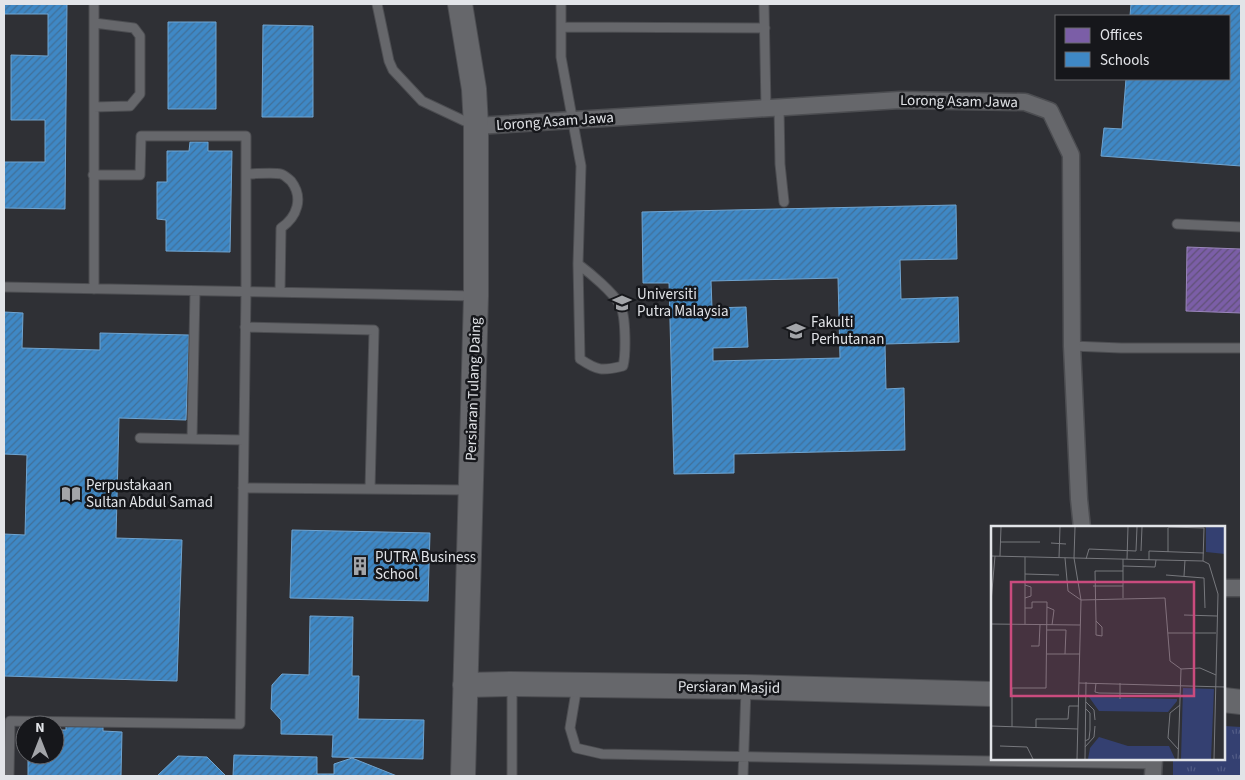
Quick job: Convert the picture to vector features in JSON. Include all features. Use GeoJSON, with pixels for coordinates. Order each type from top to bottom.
{"type":"FeatureCollection","features":[{"type":"Feature","properties":{"kind":"street","name":"Persiaran Tulang Daing"},"geometry":{"type":"LineString","coordinates":[[460,4],[474,89],[476,126],[476,296],[463,776]]}},
{"type":"Feature","properties":{"kind":"street","name":"Lorong Asam Jawa"},"geometry":{"type":"LineString","coordinates":[[476,126],[900,100],[1025,102],[1050,111],[1071,156],[1072,346],[1082,526]]}},
{"type":"Feature","properties":{"kind":"street"},"geometry":{"type":"LineString","coordinates":[[1225,588],[1241,588]]}},
{"type":"Feature","properties":{"kind":"street","name":"Persiaran Masjid"},"geometry":{"type":"LineString","coordinates":[[465,685],[746,687],[991,694]]}},
{"type":"Feature","properties":{"kind":"street"},"geometry":{"type":"LineString","coordinates":[[1225,700],[1241,702]]}},
{"type":"Feature","properties":{"kind":"lane"},"geometry":{"type":"LineString","coordinates":[[94,4],[94,289]]}},
{"type":"Feature","properties":{"kind":"lane"},"geometry":{"type":"LineString","coordinates":[[376,4],[389,61],[393,70],[422,101],[476,126]]}},
{"type":"Feature","properties":{"kind":"lane"},"geometry":{"type":"LineString","coordinates":[[561,4],[561,57],[581,166],[578,264],[580,359],[595,369],[609,370],[623,366],[626,346],[620,305],[598,280],[578,264]]}},
{"type":"Feature","properties":{"kind":"lane"},"geometry":{"type":"LineString","coordinates":[[764,4],[784,202]]}},
{"type":"Feature","properties":{"kind":"lane"},"geometry":{"type":"LineString","coordinates":[[94,23],[134,28],[140,36],[140,94],[130,106],[94,107]]}},
{"type":"Feature","properties":{"kind":"lane"},"geometry":{"type":"LineString","coordinates":[[561,27],[765,28]]}},
{"type":"Feature","properties":{"kind":"lane"},"geometry":{"type":"LineString","coordinates":[[9,776],[7,721],[240,724],[246,291],[246,136],[141,136],[140,175],[93,175]]}},
{"type":"Feature","properties":{"kind":"lane"},"geometry":{"type":"LineString","coordinates":[[246,174],[282,174],[288,178],[296,190],[297,207],[294,215],[281,228],[280,292]]}},
{"type":"Feature","properties":{"kind":"lane"},"geometry":{"type":"LineString","coordinates":[[1176,224],[1241,227]]}},
{"type":"Feature","properties":{"kind":"lane"},"geometry":{"type":"LineString","coordinates":[[4,287],[476,296]]}},
{"type":"Feature","properties":{"kind":"lane"},"geometry":{"type":"LineString","coordinates":[[192,439],[195,291]]}},
{"type":"Feature","properties":{"kind":"lane"},"geometry":{"type":"LineString","coordinates":[[245,327],[374,330],[370,489]]}},
{"type":"Feature","properties":{"kind":"lane"},"geometry":{"type":"LineString","coordinates":[[1072,346],[1241,348]]}},
{"type":"Feature","properties":{"kind":"lane"},"geometry":{"type":"LineString","coordinates":[[140,438],[244,440]]}},
{"type":"Feature","properties":{"kind":"lane"},"geometry":{"type":"LineString","coordinates":[[243,488],[470,490]]}},
{"type":"Feature","properties":{"kind":"lane"},"geometry":{"type":"LineString","coordinates":[[512,684],[512,776]]}},
{"type":"Feature","properties":{"kind":"lane"},"geometry":{"type":"LineString","coordinates":[[577,686],[570,728],[576,748],[602,754],[991,759]]}},
{"type":"Feature","properties":{"kind":"lane"},"geometry":{"type":"LineString","coordinates":[[743,776],[746,687]]}},
{"type":"Feature","properties":{"kind":"lane"},"geometry":{"type":"LineString","coordinates":[[1068,760],[1154,766]]}},
{"type":"Feature","properties":{"kind":"green space"},"geometry":{"type":"Polygon","coordinates":[[[1225,726],[1241,727],[1241,776],[1173,776],[1173,760],[1225,760],[1225,726]]]}},
{"type":"Feature","properties":{"kind":"building: Offices"},"geometry":{"type":"Polygon","coordinates":[[[1187,247],[1241,249],[1241,313],[1186,311],[1187,247]]]}},
{"type":"Feature","properties":{"kind":"building: Schools"},"geometry":{"type":"Polygon","coordinates":[[[4,4],[67,4],[65,209],[4,208],[4,162],[45,162],[45,120],[11,120],[11,55],[48,56],[48,14],[4,14],[4,4]]]}},
{"type":"Feature","properties":{"kind":"building: Schools"},"geometry":{"type":"Polygon","coordinates":[[[1131,4],[1241,4],[1241,166],[1101,156],[1104,128],[1122,129],[1126,80],[1230,80],[1230,15],[1130,15],[1131,4]]]}},
{"type":"Feature","properties":{"kind":"building: Schools"},"geometry":{"type":"Polygon","coordinates":[[[168,22],[216,22],[216,109],[168,109],[168,22]]]}},
{"type":"Feature","properties":{"kind":"building: Schools"},"geometry":{"type":"Polygon","coordinates":[[[263,25],[313,26],[313,117],[262,117],[263,25]]]}},
{"type":"Feature","properties":{"kind":"building: Schools"},"geometry":{"type":"Polygon","coordinates":[[[190,142],[208,142],[208,151],[232,151],[230,252],[166,251],[166,220],[157,219],[157,182],[167,182],[167,151],[189,151],[190,142]]]}},
{"type":"Feature","properties":{"kind":"building: Schools","name":"Fakulti Perhutanan"},"geometry":{"type":"Polygon","coordinates":[[[956,205],[957,259],[900,260],[901,299],[958,297],[959,342],[885,344],[886,389],[904,388],[905,450],[734,454],[734,473],[674,474],[669,283],[643,283],[642,212],[956,205]],[[838,278],[711,281],[712,308],[746,307],[748,347],[713,348],[713,361],[840,358],[838,278]]]}},
{"type":"Feature","properties":{"kind":"building: Schools","name":"Perpustakaan Sultan Abdul Samad"},"geometry":{"type":"Polygon","coordinates":[[[4,312],[23,313],[22,348],[100,350],[100,333],[189,335],[186,420],[119,418],[116,538],[182,540],[177,681],[4,676],[4,534],[25,535],[27,455],[4,454],[4,312]]]}},
{"type":"Feature","properties":{"kind":"building: Schools","name":"PUTRA Business School"},"geometry":{"type":"Polygon","coordinates":[[[292,530],[430,533],[428,601],[290,598],[292,530]]]}},
{"type":"Feature","properties":{"kind":"building: Schools"},"geometry":{"type":"Polygon","coordinates":[[[310,616],[353,617],[352,676],[359,676],[358,719],[424,720],[423,759],[332,757],[333,735],[281,734],[281,720],[271,709],[272,685],[282,674],[309,675],[310,616]]]}},
{"type":"Feature","properties":{"kind":"building: Schools"},"geometry":{"type":"Polygon","coordinates":[[[66,721],[103,722],[103,731],[122,732],[121,776],[28,776],[28,765],[65,765],[66,721]]]}},
{"type":"Feature","properties":{"kind":"building: Schools"},"geometry":{"type":"Polygon","coordinates":[[[234,755],[317,757],[317,774],[334,774],[334,764],[352,758],[397,776],[233,776],[234,755]]]}},
{"type":"Feature","properties":{"kind":"building: Schools"},"geometry":{"type":"Polygon","coordinates":[[[178,756],[207,757],[226,776],[157,776],[178,756]]]}},
{"type":"Feature","properties":{"kind":"place","name":"Universiti Putra Malaysia"},"geometry":{"type":"Point","coordinates":[622,303]}},
{"type":"Feature","properties":{"kind":"place","name":"Fakulti Perhutanan"},"geometry":{"type":"Point","coordinates":[796,331]}},
{"type":"Feature","properties":{"kind":"place","name":"Perpustakaan Sultan Abdul Samad"},"geometry":{"type":"Point","coordinates":[71,494]}},
{"type":"Feature","properties":{"kind":"place","name":"PUTRA Business School"},"geometry":{"type":"Point","coordinates":[360,566]}}]}
